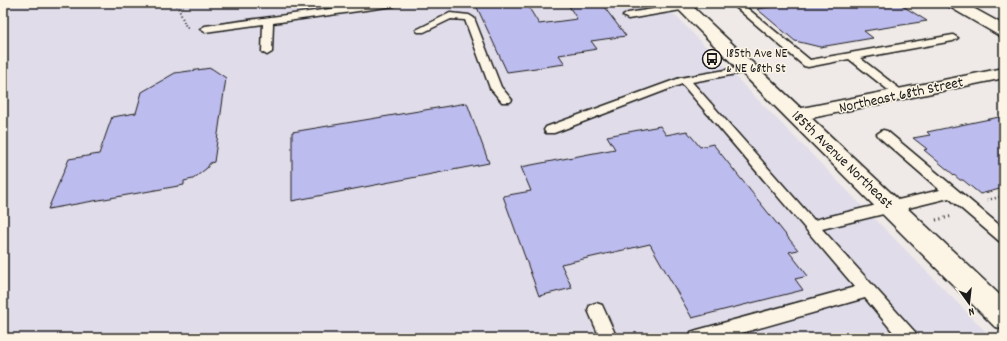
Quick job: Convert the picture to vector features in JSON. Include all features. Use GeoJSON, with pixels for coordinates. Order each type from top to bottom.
{"type":"FeatureCollection","features":[{"type":"Feature","properties":{"kind":"street"},"geometry":{"type":"LineString","coordinates":[[953,3],[1004,32]]}},
{"type":"Feature","properties":{"kind":"street","name":"185th Avenue Northeast"},"geometry":{"type":"LineString","coordinates":[[682,5],[1004,317]]}},
{"type":"Feature","properties":{"kind":"street","name":"Northeast 68th Street"},"geometry":{"type":"LineString","coordinates":[[797,115],[1004,73]]}},
{"type":"Feature","properties":{"kind":"lane"},"geometry":{"type":"LineString","coordinates":[[205,29],[394,3]]}},
{"type":"Feature","properties":{"kind":"lane"},"geometry":{"type":"LineString","coordinates":[[736,3],[808,64],[953,38]]}},
{"type":"Feature","properties":{"kind":"lane"},"geometry":{"type":"LineString","coordinates":[[628,16],[682,5]]}},
{"type":"Feature","properties":{"kind":"lane"},"geometry":{"type":"LineString","coordinates":[[421,30],[449,13],[469,18],[496,88],[506,100]]}},
{"type":"Feature","properties":{"kind":"lane"},"geometry":{"type":"LineString","coordinates":[[267,52],[268,21]]}},
{"type":"Feature","properties":{"kind":"lane"},"geometry":{"type":"LineString","coordinates":[[851,56],[901,95]]}},
{"type":"Feature","properties":{"kind":"lane"},"geometry":{"type":"LineString","coordinates":[[550,130],[684,80],[749,69]]}},
{"type":"Feature","properties":{"kind":"lane"},"geometry":{"type":"LineString","coordinates":[[684,80],[909,338]]}},
{"type":"Feature","properties":{"kind":"lane"},"geometry":{"type":"LineString","coordinates":[[883,134],[951,192],[1002,232]]}},
{"type":"Feature","properties":{"kind":"lane"},"geometry":{"type":"LineString","coordinates":[[811,226],[951,192]]}},
{"type":"Feature","properties":{"kind":"lane"},"geometry":{"type":"LineString","coordinates":[[697,338],[868,290]]}},
{"type":"Feature","properties":{"kind":"lane"},"geometry":{"type":"LineString","coordinates":[[596,310],[609,338]]}},
{"type":"Feature","properties":{"kind":"path"},"geometry":{"type":"LineString","coordinates":[[177,5],[181,15]]}},
{"type":"Feature","properties":{"kind":"path"},"geometry":{"type":"LineString","coordinates":[[943,218],[948,217]]}},
{"type":"Feature","properties":{"kind":"shaded area"},"geometry":{"type":"Polygon","coordinates":[[[3,3],[663,3],[992,338],[3,338],[3,3]]]}},
{"type":"Feature","properties":{"kind":"building"},"geometry":{"type":"Polygon","coordinates":[[[475,3],[526,3],[539,24],[577,19],[567,3],[601,3],[626,36],[591,41],[597,49],[559,55],[565,64],[507,72],[475,3]]]}},
{"type":"Feature","properties":{"kind":"building"},"geometry":{"type":"Polygon","coordinates":[[[795,3],[898,3],[927,21],[864,31],[873,38],[820,47],[795,41],[757,9],[795,3]]]}},
{"type":"Feature","properties":{"kind":"building"},"geometry":{"type":"Polygon","coordinates":[[[211,68],[226,78],[214,162],[210,163],[207,168],[193,179],[184,181],[184,185],[48,209],[69,159],[99,154],[112,117],[136,113],[142,92],[175,73],[211,68]]]}},
{"type":"Feature","properties":{"kind":"building"},"geometry":{"type":"Polygon","coordinates":[[[467,103],[489,163],[292,201],[292,132],[467,103]]]}},
{"type":"Feature","properties":{"kind":"building"},"geometry":{"type":"Polygon","coordinates":[[[1004,116],[1004,188],[980,194],[963,180],[960,180],[924,150],[927,149],[913,138],[930,135],[927,132],[1004,116]]]}},
{"type":"Feature","properties":{"kind":"building"},"geometry":{"type":"Polygon","coordinates":[[[660,126],[666,135],[687,131],[700,147],[713,144],[798,250],[789,252],[808,276],[795,279],[803,290],[692,318],[650,244],[561,264],[572,288],[539,296],[503,196],[531,191],[521,167],[615,149],[607,136],[660,126]]]}},
{"type":"Feature","properties":{"kind":"place","name":"185th Ave NE & NE 68th St"},"geometry":{"type":"Point","coordinates":[712,59]}}]}
